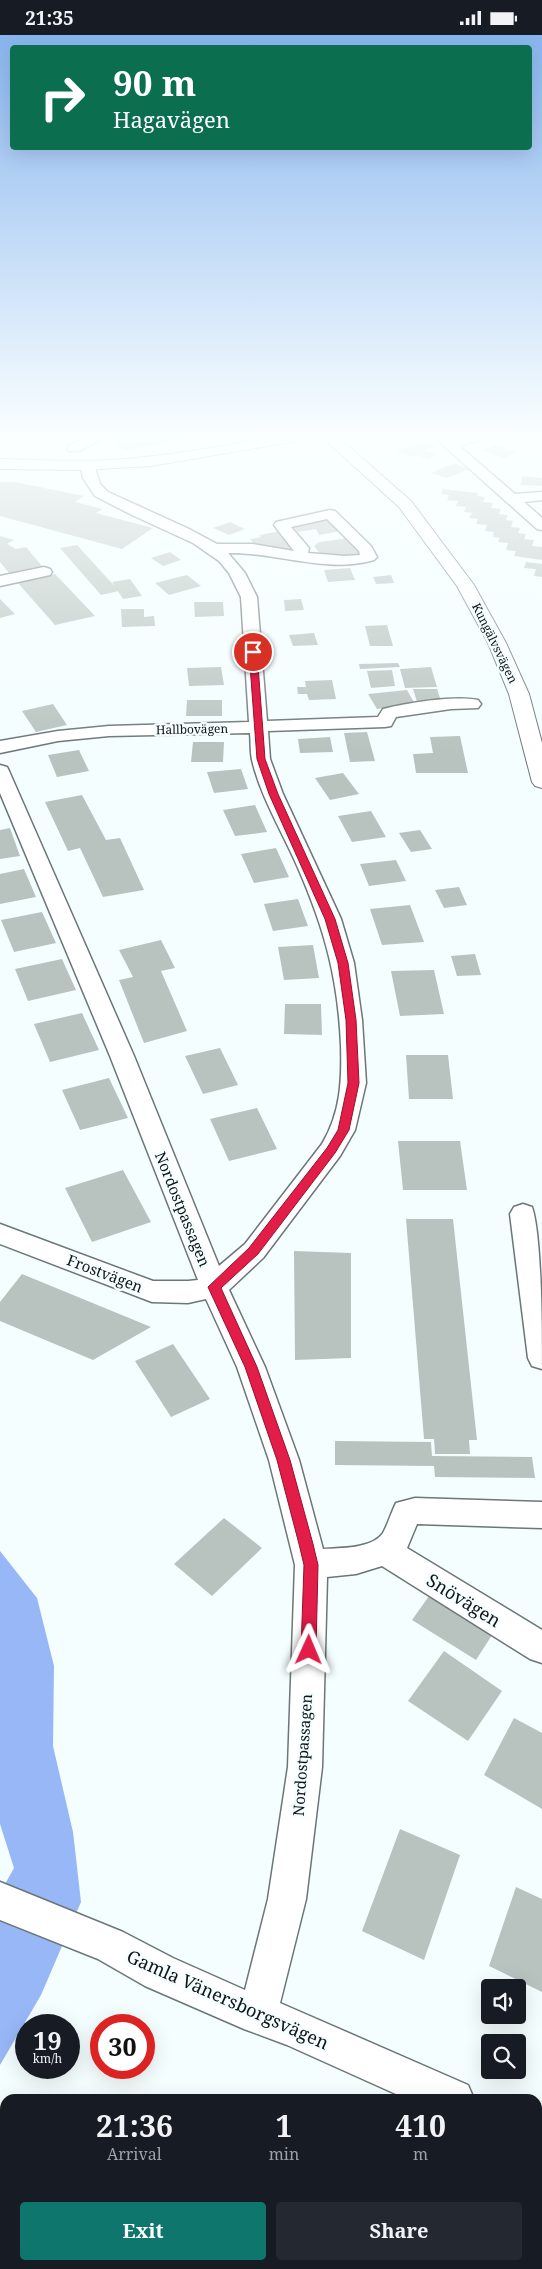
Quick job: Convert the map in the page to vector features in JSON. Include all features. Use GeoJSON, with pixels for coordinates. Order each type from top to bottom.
{"type":"FeatureCollection","features":[{"type":"Feature","properties":{"kind":"main road","name":"Kungälvsvägen"},"geometry":{"type":"LineString","coordinates":[[433,541],[465,585],[497,643],[519,694],[542,782]]}},
{"type":"Feature","properties":{"kind":"street"},"geometry":{"type":"LineString","coordinates":[[200,541],[214,549],[235,569],[249,597],[261,759],[273,794],[330,919],[343,963],[351,1020],[354,1083],[343,1130],[331,1150],[254,1251],[214,1287]]}},
{"type":"Feature","properties":{"kind":"street"},"geometry":{"type":"LineString","coordinates":[[295,541],[302,551],[299,555]]}},
{"type":"Feature","properties":{"kind":"street"},"geometry":{"type":"LineString","coordinates":[[214,549],[253,549],[361,561],[369,557],[366,549],[358,541]]}},
{"type":"Feature","properties":{"kind":"street"},"geometry":{"type":"LineString","coordinates":[[0,581],[44,572]]}},
{"type":"Feature","properties":{"kind":"street","name":"Hallbovägen"},"geometry":{"type":"LineString","coordinates":[[0,747],[65,735],[109,731],[238,729],[258,726],[385,721],[389,713],[451,704],[472,704]]}},
{"type":"Feature","properties":{"kind":"street","name":"Nordostpassagen"},"geometry":{"type":"LineString","coordinates":[[0,771],[122,1056],[214,1287],[251,1367],[284,1460],[311,1565],[305,1767],[288,1899],[258,2015]]}},
{"type":"Feature","properties":{"kind":"street"},"geometry":{"type":"LineString","coordinates":[[523,1214],[542,1359]]}},
{"type":"Feature","properties":{"kind":"street","name":"Frostvägen"},"geometry":{"type":"LineString","coordinates":[[0,1234],[152,1291],[188,1292],[214,1287]]}},
{"type":"Feature","properties":{"kind":"street"},"geometry":{"type":"LineString","coordinates":[[311,1565],[386,1552],[395,1541],[406,1513],[415,1511],[542,1515]]}},
{"type":"Feature","properties":{"kind":"street","name":"Snövägen"},"geometry":{"type":"LineString","coordinates":[[386,1552],[542,1648]]}},
{"type":"Feature","properties":{"kind":"street","name":"Gamla Vänersborgsvägen"},"geometry":{"type":"LineString","coordinates":[[0,1901],[110,1945],[159,1972],[258,2015],[292,2027],[443,2094]]}},
{"type":"Feature","properties":{"kind":"water"},"geometry":{"type":"Polygon","coordinates":[[[0,1551],[37,1598],[54,1666],[53,1746],[73,1832],[81,1902],[41,1995],[30,2014],[15,2014],[15,2039],[0,2065],[0,1893],[14,1868],[0,1824],[0,1551]]]}},
{"type":"Feature","properties":{"kind":"building"},"geometry":{"type":"Polygon","coordinates":[[[0,541],[12,541],[7,544],[16,549],[26,547],[42,566],[9,573],[0,562],[0,541]]]}},
{"type":"Feature","properties":{"kind":"building"},"geometry":{"type":"Polygon","coordinates":[[[93,541],[133,541],[122,549],[93,541]]]}},
{"type":"Feature","properties":{"kind":"building"},"geometry":{"type":"Polygon","coordinates":[[[252,541],[288,541],[293,548],[282,550],[280,548],[258,548],[252,541]]]}},
{"type":"Feature","properties":{"kind":"building"},"geometry":{"type":"Polygon","coordinates":[[[351,541],[360,554],[334,558],[332,554],[322,556],[314,546],[319,542],[351,541]]]}},
{"type":"Feature","properties":{"kind":"building"},"geometry":{"type":"Polygon","coordinates":[[[534,541],[532,546],[542,547],[542,560],[514,556],[516,551],[506,550],[508,543],[498,542],[534,541]]]}},
{"type":"Feature","properties":{"kind":"building"},"geometry":{"type":"Polygon","coordinates":[[[77,545],[119,591],[101,595],[60,548],[77,545]]]}},
{"type":"Feature","properties":{"kind":"building"},"geometry":{"type":"Polygon","coordinates":[[[170,552],[181,560],[163,566],[151,558],[170,552]]]}},
{"type":"Feature","properties":{"kind":"building"},"geometry":{"type":"Polygon","coordinates":[[[526,562],[542,564],[542,577],[534,576],[536,569],[524,568],[526,562]]]}},
{"type":"Feature","properties":{"kind":"building"},"geometry":{"type":"Polygon","coordinates":[[[350,568],[355,580],[328,582],[324,570],[350,568]]]}},
{"type":"Feature","properties":{"kind":"building"},"geometry":{"type":"Polygon","coordinates":[[[55,574],[95,616],[55,625],[17,582],[55,574]]]}},
{"type":"Feature","properties":{"kind":"building"},"geometry":{"type":"Polygon","coordinates":[[[187,575],[201,586],[169,595],[155,583],[187,575]]]}},
{"type":"Feature","properties":{"kind":"building"},"geometry":{"type":"Polygon","coordinates":[[[391,575],[394,583],[376,584],[373,577],[391,575]]]}},
{"type":"Feature","properties":{"kind":"building"},"geometry":{"type":"Polygon","coordinates":[[[130,579],[142,596],[123,599],[112,582],[130,579]]]}},
{"type":"Feature","properties":{"kind":"building"},"geometry":{"type":"Polygon","coordinates":[[[0,599],[15,614],[0,618],[0,599]]]}},
{"type":"Feature","properties":{"kind":"building"},"geometry":{"type":"Polygon","coordinates":[[[301,599],[304,610],[285,611],[284,600],[301,599]]]}},
{"type":"Feature","properties":{"kind":"building"},"geometry":{"type":"Polygon","coordinates":[[[194,602],[223,602],[224,616],[195,617],[194,602]]]}},
{"type":"Feature","properties":{"kind":"building"},"geometry":{"type":"Polygon","coordinates":[[[121,609],[144,609],[144,617],[154,616],[155,626],[122,627],[121,609]]]}},
{"type":"Feature","properties":{"kind":"building"},"geometry":{"type":"Polygon","coordinates":[[[387,625],[393,646],[370,646],[365,626],[387,625]]]}},
{"type":"Feature","properties":{"kind":"building"},"geometry":{"type":"Polygon","coordinates":[[[314,633],[318,645],[293,646],[289,635],[314,633]]]}},
{"type":"Feature","properties":{"kind":"building"},"geometry":{"type":"Polygon","coordinates":[[[398,663],[400,667],[360,669],[359,664],[398,663]]]}},
{"type":"Feature","properties":{"kind":"building"},"geometry":{"type":"Polygon","coordinates":[[[221,667],[224,685],[189,686],[187,668],[221,667]]]}},
{"type":"Feature","properties":{"kind":"building"},"geometry":{"type":"Polygon","coordinates":[[[431,667],[437,687],[405,688],[400,669],[431,667]]]}},
{"type":"Feature","properties":{"kind":"building"},"geometry":{"type":"Polygon","coordinates":[[[392,670],[395,686],[371,688],[367,671],[392,670]]]}},
{"type":"Feature","properties":{"kind":"building"},"geometry":{"type":"Polygon","coordinates":[[[332,680],[336,699],[309,700],[307,694],[298,694],[297,687],[306,687],[305,681],[332,680]]]}},
{"type":"Feature","properties":{"kind":"building"},"geometry":{"type":"Polygon","coordinates":[[[413,689],[437,689],[441,701],[417,702],[413,689]]]}},
{"type":"Feature","properties":{"kind":"building"},"geometry":{"type":"Polygon","coordinates":[[[407,690],[415,704],[377,709],[368,694],[407,690]]]}},
{"type":"Feature","properties":{"kind":"building"},"geometry":{"type":"Polygon","coordinates":[[[187,700],[222,700],[222,716],[186,716],[187,700]]]}},
{"type":"Feature","properties":{"kind":"building"},"geometry":{"type":"Polygon","coordinates":[[[53,704],[67,725],[36,732],[22,711],[53,704]]]}},
{"type":"Feature","properties":{"kind":"building"},"geometry":{"type":"Polygon","coordinates":[[[367,732],[375,761],[350,762],[344,733],[367,732]]]}},
{"type":"Feature","properties":{"kind":"building"},"geometry":{"type":"Polygon","coordinates":[[[460,736],[468,773],[416,773],[413,754],[433,753],[430,737],[460,736]]]}},
{"type":"Feature","properties":{"kind":"building"},"geometry":{"type":"Polygon","coordinates":[[[330,737],[333,752],[300,753],[298,739],[330,737]]]}},
{"type":"Feature","properties":{"kind":"building"},"geometry":{"type":"Polygon","coordinates":[[[193,742],[224,742],[223,762],[191,762],[193,742]]]}},
{"type":"Feature","properties":{"kind":"building"},"geometry":{"type":"Polygon","coordinates":[[[79,750],[89,771],[57,777],[48,755],[79,750]]]}},
{"type":"Feature","properties":{"kind":"building"},"geometry":{"type":"Polygon","coordinates":[[[241,769],[248,789],[214,793],[207,772],[241,769]]]}},
{"type":"Feature","properties":{"kind":"building"},"geometry":{"type":"Polygon","coordinates":[[[343,773],[359,794],[330,800],[315,778],[343,773]]]}},
{"type":"Feature","properties":{"kind":"building"},"geometry":{"type":"Polygon","coordinates":[[[82,795],[106,840],[120,838],[144,890],[103,897],[80,848],[68,851],[45,802],[82,795]]]}},
{"type":"Feature","properties":{"kind":"building"},"geometry":{"type":"Polygon","coordinates":[[[255,805],[267,832],[235,836],[223,810],[255,805]]]}},
{"type":"Feature","properties":{"kind":"building"},"geometry":{"type":"Polygon","coordinates":[[[371,811],[386,837],[352,842],[338,816],[371,811]]]}},
{"type":"Feature","properties":{"kind":"building"},"geometry":{"type":"Polygon","coordinates":[[[10,828],[20,856],[0,859],[0,830],[10,828]]]}},
{"type":"Feature","properties":{"kind":"building"},"geometry":{"type":"Polygon","coordinates":[[[420,830],[432,849],[411,852],[399,833],[420,830]]]}},
{"type":"Feature","properties":{"kind":"building"},"geometry":{"type":"Polygon","coordinates":[[[276,848],[289,877],[254,883],[241,854],[276,848]]]}},
{"type":"Feature","properties":{"kind":"building"},"geometry":{"type":"Polygon","coordinates":[[[396,860],[406,881],[369,886],[360,864],[396,860]]]}},
{"type":"Feature","properties":{"kind":"building"},"geometry":{"type":"Polygon","coordinates":[[[24,869],[36,897],[0,904],[0,874],[24,869]]]}},
{"type":"Feature","properties":{"kind":"building"},"geometry":{"type":"Polygon","coordinates":[[[459,887],[467,905],[444,908],[435,890],[459,887]]]}},
{"type":"Feature","properties":{"kind":"building"},"geometry":{"type":"Polygon","coordinates":[[[298,899],[308,926],[273,931],[264,904],[298,899]]]}},
{"type":"Feature","properties":{"kind":"building"},"geometry":{"type":"Polygon","coordinates":[[[410,905],[424,942],[382,945],[370,909],[410,905]]]}},
{"type":"Feature","properties":{"kind":"building"},"geometry":{"type":"Polygon","coordinates":[[[42,912],[56,943],[14,952],[1,920],[42,912]]]}},
{"type":"Feature","properties":{"kind":"building"},"geometry":{"type":"Polygon","coordinates":[[[161,940],[175,968],[161,971],[187,1031],[144,1043],[119,980],[133,977],[119,950],[161,940]]]}},
{"type":"Feature","properties":{"kind":"building"},"geometry":{"type":"Polygon","coordinates":[[[313,945],[319,978],[284,980],[278,947],[313,945]]]}},
{"type":"Feature","properties":{"kind":"building"},"geometry":{"type":"Polygon","coordinates":[[[475,954],[481,975],[457,976],[451,956],[475,954]]]}},
{"type":"Feature","properties":{"kind":"building"},"geometry":{"type":"Polygon","coordinates":[[[62,959],[76,990],[28,1001],[15,969],[62,959]]]}},
{"type":"Feature","properties":{"kind":"building"},"geometry":{"type":"Polygon","coordinates":[[[434,970],[444,1014],[400,1016],[391,971],[434,970]]]}},
{"type":"Feature","properties":{"kind":"building"},"geometry":{"type":"Polygon","coordinates":[[[285,1004],[321,1004],[322,1035],[284,1034],[285,1004]]]}},
{"type":"Feature","properties":{"kind":"building"},"geometry":{"type":"Polygon","coordinates":[[[82,1013],[99,1050],[50,1062],[34,1024],[82,1013]]]}},
{"type":"Feature","properties":{"kind":"building"},"geometry":{"type":"Polygon","coordinates":[[[220,1048],[238,1085],[203,1094],[185,1056],[220,1048]]]}},
{"type":"Feature","properties":{"kind":"building"},"geometry":{"type":"Polygon","coordinates":[[[406,1055],[448,1055],[453,1099],[409,1099],[406,1055]]]}},
{"type":"Feature","properties":{"kind":"building"},"geometry":{"type":"Polygon","coordinates":[[[109,1078],[128,1118],[80,1130],[62,1090],[109,1078]]]}},
{"type":"Feature","properties":{"kind":"building"},"geometry":{"type":"Polygon","coordinates":[[[257,1108],[277,1149],[229,1161],[210,1119],[257,1108]]]}},
{"type":"Feature","properties":{"kind":"building"},"geometry":{"type":"Polygon","coordinates":[[[398,1141],[460,1141],[467,1190],[403,1190],[398,1141]]]}},
{"type":"Feature","properties":{"kind":"building"},"geometry":{"type":"Polygon","coordinates":[[[123,1170],[151,1222],[92,1242],[65,1188],[123,1170]]]}},
{"type":"Feature","properties":{"kind":"building"},"geometry":{"type":"Polygon","coordinates":[[[406,1219],[453,1219],[477,1440],[469,1440],[470,1454],[435,1454],[434,1439],[424,1439],[406,1219]]]}},
{"type":"Feature","properties":{"kind":"building"},"geometry":{"type":"Polygon","coordinates":[[[294,1251],[351,1253],[351,1358],[295,1360],[294,1251]]]}},
{"type":"Feature","properties":{"kind":"building"},"geometry":{"type":"Polygon","coordinates":[[[22,1274],[151,1327],[93,1360],[0,1321],[0,1302],[22,1274]]]}},
{"type":"Feature","properties":{"kind":"building"},"geometry":{"type":"Polygon","coordinates":[[[173,1344],[210,1399],[171,1417],[135,1361],[173,1344]]]}},
{"type":"Feature","properties":{"kind":"building"},"geometry":{"type":"Polygon","coordinates":[[[335,1441],[431,1442],[432,1456],[532,1457],[535,1478],[435,1477],[434,1466],[335,1465],[335,1441]]]}},
{"type":"Feature","properties":{"kind":"building"},"geometry":{"type":"Polygon","coordinates":[[[224,1518],[262,1548],[212,1596],[174,1564],[224,1518]]]}},
{"type":"Feature","properties":{"kind":"building"},"geometry":{"type":"Polygon","coordinates":[[[429,1596],[492,1635],[476,1660],[412,1620],[429,1596]]]}},
{"type":"Feature","properties":{"kind":"building"},"geometry":{"type":"Polygon","coordinates":[[[444,1651],[502,1691],[468,1741],[408,1701],[444,1651]]]}},
{"type":"Feature","properties":{"kind":"building"},"geometry":{"type":"Polygon","coordinates":[[[514,1718],[542,1733],[542,1809],[484,1775],[514,1718]]]}},
{"type":"Feature","properties":{"kind":"building"},"geometry":{"type":"Polygon","coordinates":[[[400,1829],[460,1855],[424,1960],[362,1931],[400,1829]]]}},
{"type":"Feature","properties":{"kind":"building"},"geometry":{"type":"Polygon","coordinates":[[[516,1887],[542,1899],[542,1992],[526,1984],[526,1979],[516,1979],[489,1966],[516,1887]]]}},
{"type":"Feature","properties":{"kind":"route"},"geometry":{"type":"LineString","coordinates":[[253,652],[261,759],[273,794],[308,867],[330,919],[343,963],[351,1020],[354,1083],[343,1130],[331,1150],[254,1251],[214,1287],[251,1367],[284,1460],[306,1544],[311,1565],[309,1650]]}}]}
